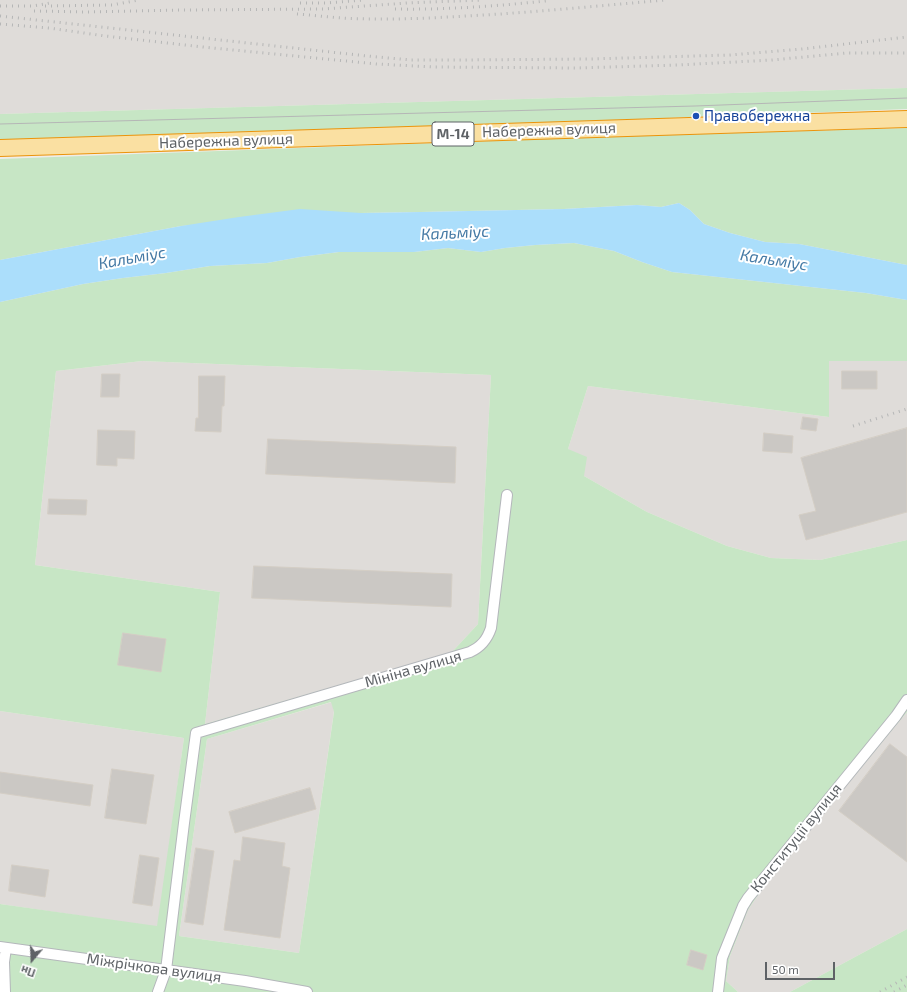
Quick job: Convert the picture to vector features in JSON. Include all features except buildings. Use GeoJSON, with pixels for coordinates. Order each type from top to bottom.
{"type":"FeatureCollection","features":[{"type":"Feature","properties":{"kind":"highway","name":"Набережна вулиця"},"geometry":{"type":"LineString","coordinates":[[0,148],[907,119]]}},
{"type":"Feature","properties":{"kind":"street","name":"Мініна вулиця"},"geometry":{"type":"LineString","coordinates":[[166,970],[196,733],[470,652],[480,647],[487,638],[491,628],[507,495]]}},
{"type":"Feature","properties":{"kind":"street","name":"Конституції вулиця"},"geometry":{"type":"LineString","coordinates":[[718,992],[722,958],[743,906],[748,898],[896,716],[907,700]]}},
{"type":"Feature","properties":{"kind":"street","name":"Міжрічкова вулиця"},"geometry":{"type":"LineString","coordinates":[[3,947],[245,981],[307,992]]}},
{"type":"Feature","properties":{"kind":"street"},"geometry":{"type":"LineString","coordinates":[[3,947],[5,992]]}},
{"type":"Feature","properties":{"kind":"street"},"geometry":{"type":"LineString","coordinates":[[158,992],[166,970]]}},
{"type":"Feature","properties":{"kind":"shaded area"},"geometry":{"type":"Polygon","coordinates":[[[0,0],[907,0],[907,88],[0,114],[0,0]]]}},
{"type":"Feature","properties":{"kind":"shaded area"},"geometry":{"type":"Polygon","coordinates":[[[142,361],[491,375],[478,624],[452,652],[205,724],[220,592],[35,565],[56,371],[142,361]]]}},
{"type":"Feature","properties":{"kind":"shaded area"},"geometry":{"type":"Polygon","coordinates":[[[829,361],[907,361],[907,540],[820,560],[771,558],[727,546],[647,512],[584,476],[568,449],[588,386],[829,417],[829,361]]]}},
{"type":"Feature","properties":{"kind":"shaded area"},"geometry":{"type":"Polygon","coordinates":[[[332,702],[334,711],[299,953],[179,936],[207,739],[332,702]]]}},
{"type":"Feature","properties":{"kind":"shaded area"},"geometry":{"type":"Polygon","coordinates":[[[0,711],[184,738],[158,927],[0,904],[0,711]]]}},
{"type":"Feature","properties":{"kind":"shaded area"},"geometry":{"type":"Polygon","coordinates":[[[907,712],[907,929],[790,992],[738,992],[726,981],[730,956],[748,910],[764,886],[907,712]]]}},
{"type":"Feature","properties":{"kind":"green space"},"geometry":{"type":"Polygon","coordinates":[[[907,88],[907,109],[0,140],[0,114],[907,88]]]}},
{"type":"Feature","properties":{"kind":"green space"},"geometry":{"type":"Polygon","coordinates":[[[907,128],[907,265],[799,244],[765,242],[730,233],[704,224],[690,210],[679,203],[661,207],[637,205],[564,209],[361,213],[181,226],[0,260],[0,159],[599,137],[907,128]]]}},
{"type":"Feature","properties":{"kind":"green space"},"geometry":{"type":"Polygon","coordinates":[[[574,243],[614,251],[672,272],[866,293],[907,300],[907,361],[829,361],[829,417],[588,386],[568,449],[587,457],[584,476],[647,512],[727,546],[771,558],[820,560],[907,540],[907,712],[764,886],[748,910],[730,956],[726,981],[738,992],[0,992],[0,904],[157,926],[184,738],[0,711],[0,302],[83,284],[123,278],[210,266],[267,263],[339,252],[414,252],[448,248],[481,252],[535,245],[574,243]],[[142,361],[56,371],[35,565],[220,592],[205,724],[452,652],[478,624],[491,375],[142,361]],[[331,702],[207,739],[179,936],[299,953],[334,712],[331,702]]]}},
{"type":"Feature","properties":{"kind":"green space"},"geometry":{"type":"Polygon","coordinates":[[[907,929],[907,992],[790,992],[907,929]]]}},
{"type":"Feature","properties":{"kind":"water","name":"Кальміус"},"geometry":{"type":"Polygon","coordinates":[[[679,203],[690,210],[704,224],[730,233],[765,242],[799,244],[907,265],[907,300],[866,293],[672,272],[614,251],[574,243],[535,245],[481,252],[448,248],[414,252],[339,252],[267,263],[210,266],[123,278],[83,284],[0,302],[0,260],[181,226],[239,217],[300,209],[361,213],[564,209],[637,205],[661,207],[679,203]]]}},
{"type":"Feature","properties":{"kind":"tram line"},"geometry":{"type":"LineString","coordinates":[[0,124],[695,106],[907,98]]}},
{"type":"Feature","properties":{"kind":"railway"},"geometry":{"type":"LineString","coordinates":[[45,6],[112,5],[139,0]]}},
{"type":"Feature","properties":{"kind":"railway"},"geometry":{"type":"LineString","coordinates":[[300,3],[326,3],[364,0]]}},
{"type":"Feature","properties":{"kind":"railway"},"geometry":{"type":"LineString","coordinates":[[34,11],[88,12],[323,9],[407,3],[482,0]]}},
{"type":"Feature","properties":{"kind":"railway"},"geometry":{"type":"LineString","coordinates":[[297,14],[362,19],[422,18],[501,14],[665,0]]}},
{"type":"Feature","properties":{"kind":"railway"},"geometry":{"type":"LineString","coordinates":[[395,9],[471,7],[546,1]]}},
{"type":"Feature","properties":{"kind":"railway"},"geometry":{"type":"LineString","coordinates":[[0,6],[33,6],[50,3]]}},
{"type":"Feature","properties":{"kind":"railway"},"geometry":{"type":"LineString","coordinates":[[0,16],[411,60],[590,59],[730,55],[802,49],[907,37]]}},
{"type":"Feature","properties":{"kind":"railway"},"geometry":{"type":"LineString","coordinates":[[0,24],[49,28],[203,47],[377,64],[434,67],[576,68],[678,65],[772,60],[847,53],[907,53]]}},
{"type":"Feature","properties":{"kind":"railway"},"geometry":{"type":"LineString","coordinates":[[853,426],[907,409]]}},
{"type":"Feature","properties":{"kind":"railway"},"geometry":{"type":"LineString","coordinates":[[880,992],[907,977]]}},
{"type":"Feature","properties":{"kind":"railway"},"geometry":{"type":"LineString","coordinates":[[894,992],[907,985]]}},
{"type":"Feature","properties":{"kind":"place","name":"Правобережна"},"geometry":{"type":"Point","coordinates":[696,116]}}]}
